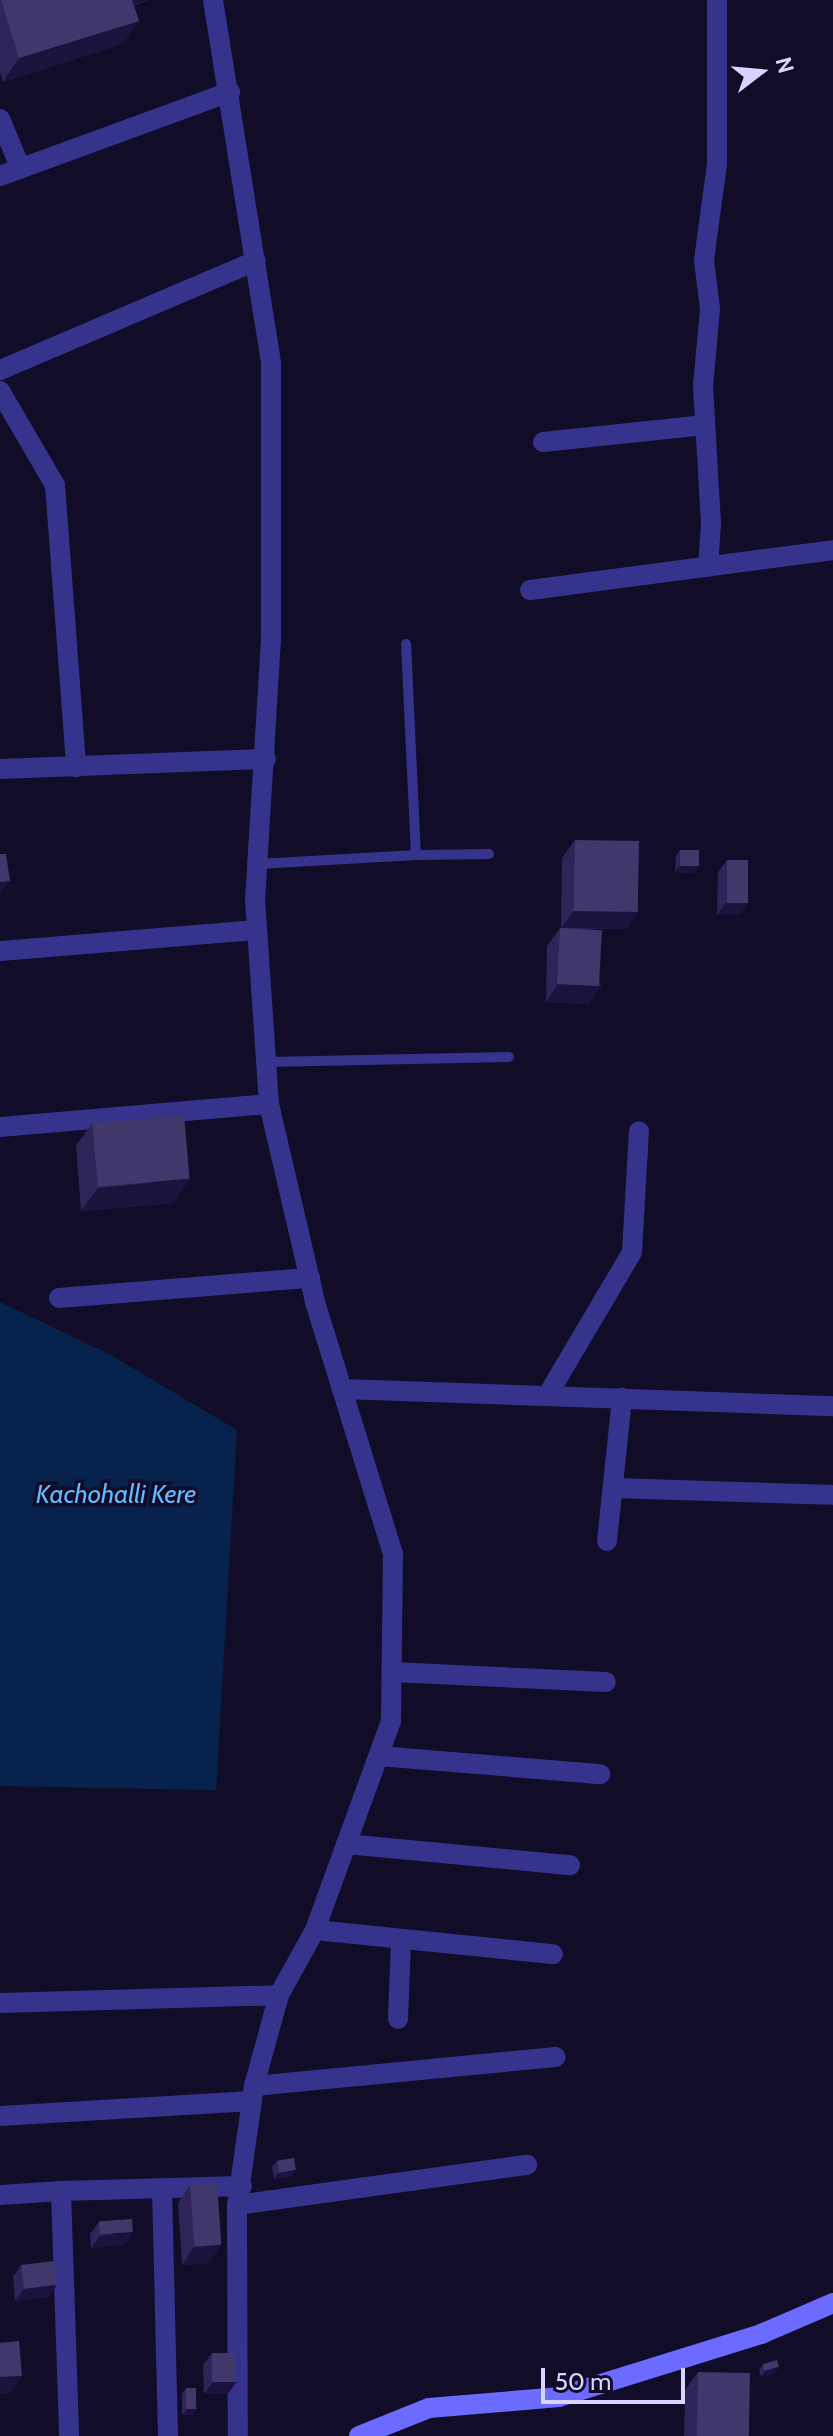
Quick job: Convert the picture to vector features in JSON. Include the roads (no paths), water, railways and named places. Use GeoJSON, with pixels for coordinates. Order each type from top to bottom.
{"type":"FeatureCollection","features":[{"type":"Feature","properties":{"kind":"main road"},"geometry":{"type":"LineString","coordinates":[[359,2436],[429,2408],[559,2397],[761,2334],[833,2303]]}},
{"type":"Feature","properties":{"kind":"street"},"geometry":{"type":"LineString","coordinates":[[213,0],[271,363],[271,639],[257,930],[269,1104],[310,1278],[393,1554],[391,1721],[315,1930],[279,1995],[253,2093],[240,2196],[238,2436]]}},
{"type":"Feature","properties":{"kind":"street"},"geometry":{"type":"LineString","coordinates":[[708,567],[711,524],[703,386],[710,309],[704,260],[717,164],[717,0]]}},
{"type":"Feature","properties":{"kind":"street"},"geometry":{"type":"LineString","coordinates":[[0,176],[230,92]]}},
{"type":"Feature","properties":{"kind":"street"},"geometry":{"type":"LineString","coordinates":[[0,119],[21,169]]}},
{"type":"Feature","properties":{"kind":"street"},"geometry":{"type":"LineString","coordinates":[[0,370],[256,261]]}},
{"type":"Feature","properties":{"kind":"street"},"geometry":{"type":"LineString","coordinates":[[0,391],[55,485],[76,767]]}},
{"type":"Feature","properties":{"kind":"street"},"geometry":{"type":"LineString","coordinates":[[543,442],[705,425]]}},
{"type":"Feature","properties":{"kind":"street"},"geometry":{"type":"LineString","coordinates":[[530,590],[833,550]]}},
{"type":"Feature","properties":{"kind":"street"},"geometry":{"type":"LineString","coordinates":[[0,769],[266,759]]}},
{"type":"Feature","properties":{"kind":"street"},"geometry":{"type":"LineString","coordinates":[[0,951],[257,930]]}},
{"type":"Feature","properties":{"kind":"street"},"geometry":{"type":"LineString","coordinates":[[0,1127],[269,1104]]}},
{"type":"Feature","properties":{"kind":"street"},"geometry":{"type":"LineString","coordinates":[[547,1396],[632,1252],[639,1131]]}},
{"type":"Feature","properties":{"kind":"street"},"geometry":{"type":"LineString","coordinates":[[59,1298],[310,1278]]}},
{"type":"Feature","properties":{"kind":"street"},"geometry":{"type":"LineString","coordinates":[[342,1389],[833,1406]]}},
{"type":"Feature","properties":{"kind":"street"},"geometry":{"type":"LineString","coordinates":[[607,1541],[622,1398]]}},
{"type":"Feature","properties":{"kind":"street"},"geometry":{"type":"LineString","coordinates":[[614,1488],[833,1495]]}},
{"type":"Feature","properties":{"kind":"street"},"geometry":{"type":"LineString","coordinates":[[392,1672],[606,1682]]}},
{"type":"Feature","properties":{"kind":"street"},"geometry":{"type":"LineString","coordinates":[[379,1756],[600,1774]]}},
{"type":"Feature","properties":{"kind":"street"},"geometry":{"type":"LineString","coordinates":[[346,1844],[570,1865]]}},
{"type":"Feature","properties":{"kind":"street"},"geometry":{"type":"LineString","coordinates":[[315,1930],[553,1954]]}},
{"type":"Feature","properties":{"kind":"street"},"geometry":{"type":"LineString","coordinates":[[398,2019],[401,1940]]}},
{"type":"Feature","properties":{"kind":"street"},"geometry":{"type":"LineString","coordinates":[[0,2003],[279,1995]]}},
{"type":"Feature","properties":{"kind":"street"},"geometry":{"type":"LineString","coordinates":[[0,2116],[253,2093],[556,2057]]}},
{"type":"Feature","properties":{"kind":"street"},"geometry":{"type":"LineString","coordinates":[[0,2195],[162,2189],[240,2196],[527,2165]]}},
{"type":"Feature","properties":{"kind":"street"},"geometry":{"type":"LineString","coordinates":[[162,2189],[168,2436]]}},
{"type":"Feature","properties":{"kind":"street"},"geometry":{"type":"LineString","coordinates":[[61,2191],[69,2436]]}},
{"type":"Feature","properties":{"kind":"lane"},"geometry":{"type":"LineString","coordinates":[[406,644],[416,855]]}},
{"type":"Feature","properties":{"kind":"lane"},"geometry":{"type":"LineString","coordinates":[[258,864],[489,854]]}},
{"type":"Feature","properties":{"kind":"lane"},"geometry":{"type":"LineString","coordinates":[[266,1062],[509,1057]]}},
{"type":"Feature","properties":{"kind":"water","name":"Kachohalli Kere"},"geometry":{"type":"Polygon","coordinates":[[[0,1302],[111,1355],[237,1430],[216,1790],[0,1786],[0,1302]]]}}]}
